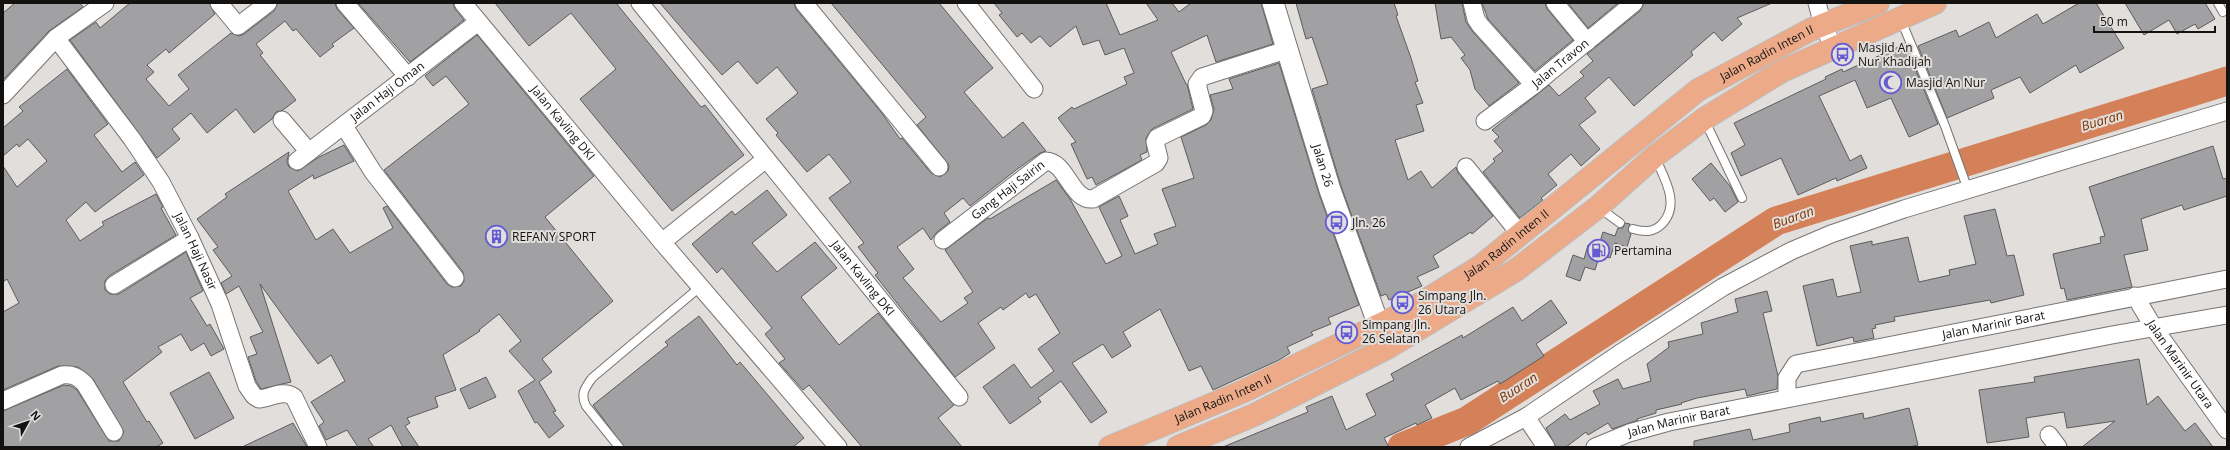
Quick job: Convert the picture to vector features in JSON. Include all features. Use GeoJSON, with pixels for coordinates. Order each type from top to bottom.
{"type":"FeatureCollection","features":[{"type":"Feature","properties":{"kind":"main road","name":"Jalan Radin Inten II"},"geometry":{"type":"LineString","coordinates":[[1110,447],[1244,391],[1379,326],[1447,288],[1481,266],[1698,90],[1823,25],[1878,3]]}},
{"type":"Feature","properties":{"kind":"main road","name":"Jalan Radin Inten II"},"geometry":{"type":"LineString","coordinates":[[1178,447],[1254,415],[1387,348],[1522,266],[1598,207],[1655,156],[1704,119],[1782,71],[1935,3]]}},
{"type":"Feature","properties":{"kind":"main road"},"geometry":{"type":"LineString","coordinates":[[1244,391],[1254,415]]}},
{"type":"Feature","properties":{"kind":"street"},"geometry":{"type":"LineString","coordinates":[[3,95],[56,38],[105,3]]}},
{"type":"Feature","properties":{"kind":"street"},"geometry":{"type":"LineString","coordinates":[[219,3],[238,26],[268,3]]}},
{"type":"Feature","properties":{"kind":"street"},"geometry":{"type":"LineString","coordinates":[[345,3],[408,77]]}},
{"type":"Feature","properties":{"kind":"street","name":"Jalan Kavling DKI"},"geometry":{"type":"LineString","coordinates":[[463,3],[700,287],[838,447]]}},
{"type":"Feature","properties":{"kind":"street","name":"Jalan Kavling DKI"},"geometry":{"type":"LineString","coordinates":[[640,3],[959,397]]}},
{"type":"Feature","properties":{"kind":"street"},"geometry":{"type":"LineString","coordinates":[[804,3],[939,167]]}},
{"type":"Feature","properties":{"kind":"street"},"geometry":{"type":"LineString","coordinates":[[966,3],[1034,89]]}},
{"type":"Feature","properties":{"kind":"street","name":"Jalan 26"},"geometry":{"type":"LineString","coordinates":[[1273,3],[1286,50],[1330,190],[1379,326]]}},
{"type":"Feature","properties":{"kind":"street"},"geometry":{"type":"LineString","coordinates":[[1472,3],[1476,19],[1480,26],[1534,85]]}},
{"type":"Feature","properties":{"kind":"street"},"geometry":{"type":"LineString","coordinates":[[1555,3],[1587,42]]}},
{"type":"Feature","properties":{"kind":"street","name":"Jalan Travon"},"geometry":{"type":"LineString","coordinates":[[1485,121],[1534,85],[1634,3]]}},
{"type":"Feature","properties":{"kind":"street"},"geometry":{"type":"LineString","coordinates":[[1816,3],[1823,25],[1834,48]]}},
{"type":"Feature","properties":{"kind":"street","name":"Jalan Haji Oman"},"geometry":{"type":"LineString","coordinates":[[282,120],[303,156],[478,22]]}},
{"type":"Feature","properties":{"kind":"street","name":"Jalan Haji Nasir"},"geometry":{"type":"LineString","coordinates":[[56,38],[157,176],[190,238],[220,304],[250,392],[259,399],[284,393],[294,397],[318,447]]}},
{"type":"Feature","properties":{"kind":"street","name":"Gang Haji Sairin"},"geometry":{"type":"LineString","coordinates":[[943,240],[1046,160],[1051,161],[1057,167],[1080,194],[1088,199],[1093,199],[1156,163],[1159,158],[1155,142],[1158,138],[1202,116],[1204,111],[1197,84],[1202,77],[1286,50]]}},
{"type":"Feature","properties":{"kind":"street"},"geometry":{"type":"LineString","coordinates":[[1469,447],[1526,417],[1619,354],[1754,269],[1831,234],[1966,186],[2227,112]]}},
{"type":"Feature","properties":{"kind":"street"},"geometry":{"type":"LineString","coordinates":[[344,126],[373,172],[455,278]]}},
{"type":"Feature","properties":{"kind":"street"},"geometry":{"type":"LineString","coordinates":[[662,242],[766,159]]}},
{"type":"Feature","properties":{"kind":"street"},"geometry":{"type":"LineString","coordinates":[[1466,167],[1520,234]]}},
{"type":"Feature","properties":{"kind":"street"},"geometry":{"type":"LineString","coordinates":[[114,285],[190,238]]}},
{"type":"Feature","properties":{"kind":"street","name":"Jalan Marinir Barat"},"geometry":{"type":"LineString","coordinates":[[1787,398],[1787,378],[1796,364],[2227,279]]}},
{"type":"Feature","properties":{"kind":"street","name":"Jalan Marinir Utara"},"geometry":{"type":"LineString","coordinates":[[2135,296],[2154,328],[2227,430]]}},
{"type":"Feature","properties":{"kind":"street","name":"Jalan Marinir Barat"},"geometry":{"type":"LineString","coordinates":[[1595,447],[1628,433],[1669,422],[2112,335],[2227,315]]}},
{"type":"Feature","properties":{"kind":"street"},"geometry":{"type":"LineString","coordinates":[[3,401],[62,375],[70,374],[79,377],[85,384],[114,432]]}},
{"type":"Feature","properties":{"kind":"street"},"geometry":{"type":"LineString","coordinates":[[1526,417],[1546,447]]}},
{"type":"Feature","properties":{"kind":"lane"},"geometry":{"type":"LineString","coordinates":[[2218,3],[2223,12]]}},
{"type":"Feature","properties":{"kind":"lane"},"geometry":{"type":"LineString","coordinates":[[1900,18],[1908,33],[1945,126],[1966,186]]}},
{"type":"Feature","properties":{"kind":"lane"},"geometry":{"type":"LineString","coordinates":[[1704,119],[1742,198]]}},
{"type":"Feature","properties":{"kind":"lane"},"geometry":{"type":"LineString","coordinates":[[1633,229],[1643,232],[1654,230],[1662,224],[1671,212],[1671,196],[1655,156]]}},
{"type":"Feature","properties":{"kind":"lane"},"geometry":{"type":"LineString","coordinates":[[1598,207],[1620,224]]}},
{"type":"Feature","properties":{"kind":"lane"},"geometry":{"type":"LineString","coordinates":[[619,447],[586,406],[583,399],[585,387],[592,378],[700,287]]}},
{"type":"Feature","properties":{"kind":"building"},"geometry":{"type":"Polygon","coordinates":[[[15,3],[80,3],[83,7],[49,31],[3,80],[3,13],[15,3]]]}},
{"type":"Feature","properties":{"kind":"building"},"geometry":{"type":"Polygon","coordinates":[[[130,3],[209,3],[215,14],[169,53],[166,49],[147,65],[154,72],[146,79],[169,106],[189,89],[178,75],[231,33],[239,36],[244,34],[274,11],[278,3],[335,3],[337,9],[354,28],[332,44],[334,46],[320,57],[296,29],[293,31],[285,21],[256,44],[263,53],[260,55],[296,100],[283,110],[276,112],[272,119],[254,133],[236,109],[207,133],[191,113],[172,129],[180,139],[157,158],[70,40],[96,22],[100,28],[130,3]]]}},
{"type":"Feature","properties":{"kind":"building"},"geometry":{"type":"Polygon","coordinates":[[[358,3],[453,3],[455,9],[464,20],[410,62],[358,3]]]}},
{"type":"Feature","properties":{"kind":"building"},"geometry":{"type":"Polygon","coordinates":[[[495,3],[616,3],[701,107],[705,105],[744,155],[672,211],[580,99],[616,69],[571,13],[529,46],[495,3]]]}},
{"type":"Feature","properties":{"kind":"building"},"geometry":{"type":"Polygon","coordinates":[[[660,3],[794,3],[796,9],[881,112],[900,139],[902,138],[931,173],[940,177],[948,171],[949,165],[917,125],[926,117],[831,3],[939,3],[993,68],[964,92],[1003,138],[1023,122],[1046,151],[1040,153],[1016,170],[970,206],[963,198],[944,213],[950,222],[937,232],[931,240],[923,228],[897,247],[914,269],[903,278],[941,322],[968,303],[964,298],[973,292],[945,250],[988,218],[990,219],[1056,180],[1070,199],[1106,264],[1122,256],[1099,207],[1119,196],[1128,216],[1120,220],[1135,254],[1158,244],[1154,234],[1176,226],[1162,189],[1194,178],[1181,137],[1206,125],[1211,120],[1214,109],[1210,95],[1233,89],[1229,79],[1279,63],[1319,194],[1359,305],[1328,318],[1331,324],[1311,332],[1313,335],[1287,347],[1290,353],[1279,360],[1213,390],[1201,366],[1189,371],[1160,309],[1123,332],[1131,346],[1112,358],[1103,344],[1072,363],[1107,412],[1091,423],[1061,381],[1038,398],[1041,402],[1010,424],[983,387],[1014,364],[1031,388],[1054,371],[1038,349],[1060,333],[1036,294],[1029,298],[1026,293],[1003,310],[1001,307],[978,323],[995,348],[955,377],[875,275],[878,273],[858,247],[864,243],[829,198],[851,182],[829,154],[807,172],[776,135],[778,133],[766,119],[798,93],[777,67],[757,84],[738,61],[722,75],[660,3]]]}},
{"type":"Feature","properties":{"kind":"building"},"geometry":{"type":"Polygon","coordinates":[[[994,3],[1106,3],[1120,35],[1158,20],[1146,3],[1172,3],[1179,12],[1191,3],[1261,3],[1273,44],[1216,62],[1207,35],[1171,52],[1187,84],[1193,109],[1152,129],[1146,138],[1147,152],[1140,155],[1142,160],[1096,185],[1092,177],[1087,179],[1071,144],[1076,142],[1058,118],[1072,107],[1074,109],[1127,84],[1124,77],[1134,73],[1124,48],[1105,55],[1099,40],[1083,45],[1076,26],[1050,47],[1040,36],[1031,43],[1022,33],[1017,37],[999,15],[1002,13],[994,3]]]}},
{"type":"Feature","properties":{"kind":"building"},"geometry":{"type":"Polygon","coordinates":[[[1296,3],[1394,3],[1398,15],[1396,16],[1418,81],[1415,82],[1423,103],[1416,105],[1424,131],[1395,140],[1408,180],[1421,171],[1432,188],[1456,167],[1458,173],[1493,216],[1472,234],[1471,232],[1433,256],[1439,267],[1417,277],[1422,286],[1389,300],[1386,294],[1381,296],[1341,186],[1312,89],[1328,84],[1312,37],[1306,39],[1296,3]]]}},
{"type":"Feature","properties":{"kind":"building"},"geometry":{"type":"Polygon","coordinates":[[[1435,3],[1462,3],[1466,22],[1472,31],[1519,83],[1489,106],[1475,89],[1470,70],[1461,58],[1465,55],[1451,37],[1441,39],[1435,3]]]}},
{"type":"Feature","properties":{"kind":"building"},"geometry":{"type":"Polygon","coordinates":[[[1482,3],[1545,3],[1547,9],[1573,40],[1535,71],[1488,19],[1482,3]]]}},
{"type":"Feature","properties":{"kind":"building"},"geometry":{"type":"Polygon","coordinates":[[[1568,3],[1618,3],[1588,28],[1568,3]]]}},
{"type":"Feature","properties":{"kind":"building"},"geometry":{"type":"Polygon","coordinates":[[[1644,3],[1772,3],[1737,18],[1742,24],[1722,41],[1714,32],[1691,52],[1693,55],[1634,106],[1609,77],[1585,98],[1596,112],[1579,125],[1600,149],[1581,166],[1571,154],[1548,174],[1557,185],[1541,198],[1543,200],[1520,218],[1483,172],[1495,161],[1493,159],[1503,151],[1494,141],[1499,137],[1492,130],[1549,85],[1559,96],[1584,76],[1580,72],[1593,61],[1587,54],[1640,11],[1644,3]]]}},
{"type":"Feature","properties":{"kind":"building"},"geometry":{"type":"Polygon","coordinates":[[[2079,3],[2096,3],[2124,48],[2080,73],[2076,65],[2030,93],[2020,77],[1991,90],[1994,98],[1947,118],[1918,46],[1956,30],[1959,37],[1989,22],[1996,38],[2037,14],[2043,24],[2079,3]]]}},
{"type":"Feature","properties":{"kind":"building"},"geometry":{"type":"Polygon","coordinates":[[[2125,3],[2205,3],[2215,19],[2198,29],[2195,24],[2177,34],[2169,20],[2144,35],[2125,3]]]}},
{"type":"Feature","properties":{"kind":"building"},"geometry":{"type":"Polygon","coordinates":[[[477,35],[594,176],[545,217],[613,301],[542,359],[552,372],[539,382],[556,411],[553,412],[564,426],[549,438],[537,422],[535,423],[518,391],[535,380],[509,351],[521,341],[499,314],[479,330],[480,331],[443,355],[456,390],[435,397],[438,407],[407,418],[410,423],[405,426],[419,447],[403,447],[391,425],[368,439],[374,447],[358,447],[347,430],[326,440],[319,426],[324,422],[311,402],[345,381],[331,355],[318,364],[260,284],[291,382],[261,389],[256,381],[248,357],[257,354],[250,337],[263,332],[239,286],[226,294],[221,283],[232,276],[213,250],[218,247],[197,219],[227,197],[225,194],[289,152],[287,162],[289,167],[298,171],[319,157],[344,145],[354,161],[314,179],[313,175],[288,191],[316,240],[333,229],[350,253],[393,228],[383,208],[387,206],[447,284],[452,287],[461,286],[464,281],[463,272],[384,170],[469,104],[446,76],[433,86],[425,76],[477,35]]]}},
{"type":"Feature","properties":{"kind":"building"},"geometry":{"type":"Polygon","coordinates":[[[1905,44],[1938,124],[1909,137],[1891,98],[1867,108],[1855,80],[1819,96],[1850,161],[1861,155],[1867,168],[1837,181],[1836,178],[1798,195],[1781,158],[1741,176],[1731,153],[1745,145],[1734,123],[1826,79],[1825,77],[1842,69],[1843,72],[1905,44]]]}},
{"type":"Feature","properties":{"kind":"building"},"geometry":{"type":"Polygon","coordinates":[[[67,69],[108,124],[94,135],[122,172],[135,162],[144,175],[95,212],[86,202],[66,220],[80,241],[104,225],[102,222],[156,194],[163,207],[161,208],[176,235],[109,276],[105,281],[105,290],[110,294],[119,294],[186,252],[203,291],[190,298],[207,326],[210,324],[224,349],[211,356],[204,343],[191,351],[181,334],[158,347],[162,352],[123,382],[147,422],[149,421],[163,443],[156,447],[3,447],[3,411],[64,385],[71,386],[77,390],[109,441],[119,441],[124,432],[93,379],[78,367],[58,366],[3,390],[3,312],[19,303],[7,279],[3,282],[3,166],[17,187],[47,161],[28,139],[19,147],[17,144],[3,156],[3,128],[23,111],[19,107],[67,69]]]}},
{"type":"Feature","properties":{"kind":"building"},"geometry":{"type":"Polygon","coordinates":[[[2213,146],[2223,179],[2227,178],[2227,196],[2184,210],[2182,205],[2141,219],[2148,250],[2124,255],[2132,287],[2067,300],[2064,288],[2061,289],[2053,254],[2101,243],[2100,237],[2105,236],[2089,187],[2213,146]]]}},
{"type":"Feature","properties":{"kind":"building"},"geometry":{"type":"Polygon","coordinates":[[[1711,163],[1730,186],[1738,202],[1725,212],[1714,198],[1710,201],[1692,179],[1711,163]]]}},
{"type":"Feature","properties":{"kind":"building"},"geometry":{"type":"Polygon","coordinates":[[[767,190],[787,215],[752,243],[777,272],[815,242],[837,268],[801,297],[839,345],[878,313],[954,405],[938,418],[962,447],[862,447],[809,385],[803,390],[779,363],[785,359],[765,334],[772,328],[722,268],[717,273],[692,244],[732,211],[735,215],[767,190]]]}},
{"type":"Feature","properties":{"kind":"building"},"geometry":{"type":"Polygon","coordinates":[[[1995,209],[2007,256],[2014,255],[2024,295],[1991,303],[1990,300],[1894,317],[1895,321],[1875,325],[1876,328],[1872,329],[1874,338],[1854,342],[1853,337],[1817,346],[1803,286],[1833,279],[1837,297],[1861,292],[1850,246],[1872,241],[1872,245],[1908,237],[1919,282],[1950,275],[1949,270],[1976,264],[1964,216],[1995,209]]]}},
{"type":"Feature","properties":{"kind":"building","name":"Pertamina"},"geometry":{"type":"Polygon","coordinates":[[[1625,223],[1630,224],[1628,230],[1631,234],[1627,247],[1615,243],[1610,258],[1600,254],[1595,270],[1585,267],[1580,281],[1566,276],[1573,255],[1584,259],[1588,245],[1598,248],[1603,232],[1615,236],[1618,228],[1623,228],[1625,223]]]}},
{"type":"Feature","properties":{"kind":"building"},"geometry":{"type":"Polygon","coordinates":[[[1767,291],[1772,311],[1763,313],[1778,376],[1777,389],[1747,396],[1745,389],[1697,398],[1681,403],[1682,404],[1656,410],[1656,413],[1612,429],[1608,423],[1588,435],[1586,432],[1566,447],[1556,447],[1546,428],[1565,414],[1570,420],[1600,404],[1593,391],[1618,379],[1623,389],[1651,381],[1647,364],[1669,347],[1668,342],[1703,334],[1701,323],[1738,312],[1735,299],[1767,291]]]}},
{"type":"Feature","properties":{"kind":"building"},"geometry":{"type":"Polygon","coordinates":[[[1551,300],[1567,323],[1536,344],[1544,356],[1500,384],[1498,381],[1461,400],[1455,388],[1425,405],[1432,418],[1417,425],[1416,423],[1384,438],[1389,447],[1223,447],[1308,412],[1306,407],[1332,396],[1346,430],[1376,415],[1366,394],[1394,380],[1391,374],[1462,335],[1463,338],[1513,307],[1522,321],[1551,300]]]}},
{"type":"Feature","properties":{"kind":"building"},"geometry":{"type":"Polygon","coordinates":[[[699,316],[737,365],[740,362],[804,438],[793,447],[624,447],[593,405],[668,345],[665,342],[699,316]]]}},
{"type":"Feature","properties":{"kind":"building"},"geometry":{"type":"Polygon","coordinates":[[[2139,359],[2147,405],[2158,396],[2185,431],[2195,423],[2213,447],[2082,447],[2115,421],[2067,428],[2064,412],[2026,418],[2029,437],[1987,443],[1979,390],[2035,382],[2034,377],[2139,359]]]}},
{"type":"Feature","properties":{"kind":"building"},"geometry":{"type":"Polygon","coordinates":[[[209,372],[234,418],[195,439],[170,393],[209,372]]]}},
{"type":"Feature","properties":{"kind":"building"},"geometry":{"type":"Polygon","coordinates":[[[486,377],[496,397],[469,409],[460,389],[486,377]]]}},
{"type":"Feature","properties":{"kind":"building"},"geometry":{"type":"Polygon","coordinates":[[[1909,408],[1918,445],[1910,447],[1694,447],[1694,441],[1750,429],[1753,440],[1790,432],[1789,424],[1820,417],[1821,422],[1863,413],[1864,419],[1909,408]]]}},
{"type":"Feature","properties":{"kind":"building"},"geometry":{"type":"Polygon","coordinates":[[[293,423],[307,447],[242,447],[293,423]]]}},
{"type":"Feature","properties":{"kind":"waterway","name":"Buaran"},"geometry":{"type":"LineString","coordinates":[[1402,447],[1467,421],[1776,221],[2227,81]]}},
{"type":"Feature","properties":{"kind":"place","name":"Masjid An Nur Khadijah"},"geometry":{"type":"Point","coordinates":[1843,55]}},
{"type":"Feature","properties":{"kind":"place","name":"Masjid An Nur"},"geometry":{"type":"Point","coordinates":[1890,83]}},
{"type":"Feature","properties":{"kind":"place","name":"Jln. 26"},"geometry":{"type":"Point","coordinates":[1337,223]}},
{"type":"Feature","properties":{"kind":"place","name":"REFANY SPORT"},"geometry":{"type":"Point","coordinates":[497,237]}},
{"type":"Feature","properties":{"kind":"place","name":"Pertamina"},"geometry":{"type":"Point","coordinates":[1599,251]}},
{"type":"Feature","properties":{"kind":"place","name":"Simpang Jln. 26 Utara"},"geometry":{"type":"Point","coordinates":[1402,303]}},
{"type":"Feature","properties":{"kind":"place","name":"Simpang Jln. 26 Selatan"},"geometry":{"type":"Point","coordinates":[1346,332]}}]}
